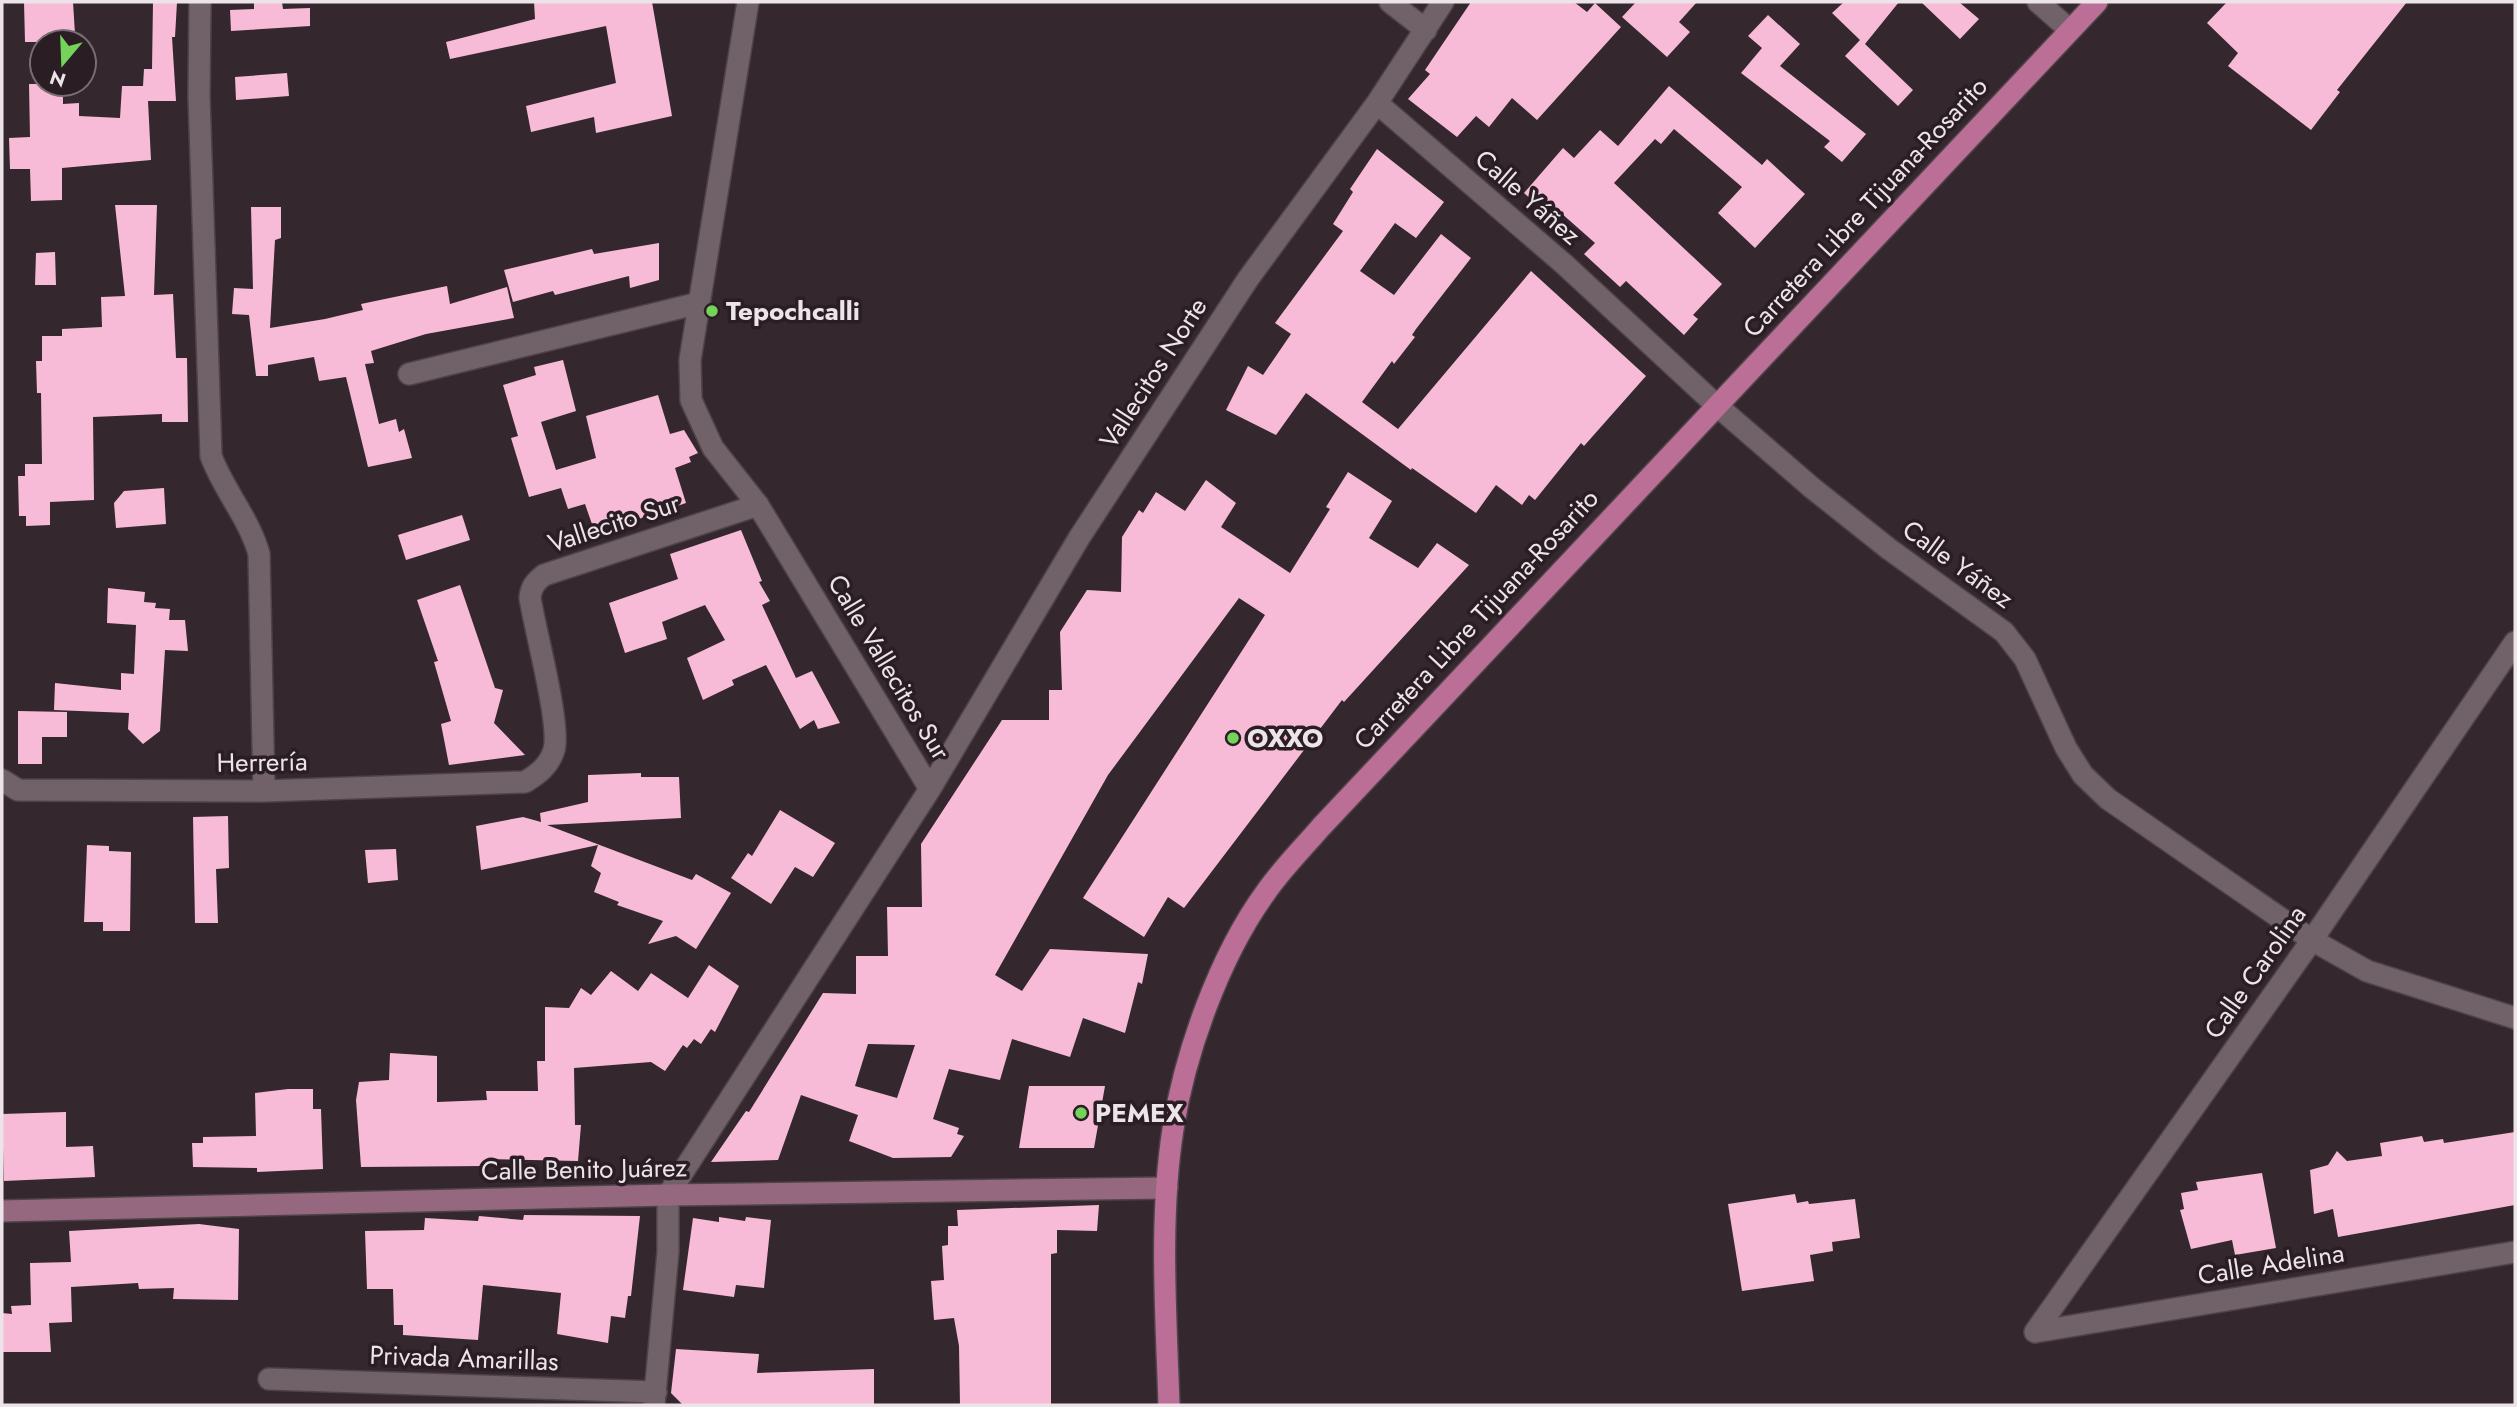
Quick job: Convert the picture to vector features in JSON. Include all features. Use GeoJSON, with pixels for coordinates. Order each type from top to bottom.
{"type":"FeatureCollection","features":[{"type":"Feature","properties":{"kind":"main road","name":"Carretera Libre Tijuana-Rosarito"},"geometry":{"type":"LineString","coordinates":[[1169,1405],[1167,1188],[1173,1127],[1194,1046],[1219,978],[1240,933],[1266,892],[1321,827],[1714,404],[1800,319],[2097,2]]}},
{"type":"Feature","properties":{"kind":"street"},"geometry":{"type":"LineString","coordinates":[[200,2],[199,97],[210,445],[218,475],[254,534],[259,554],[264,791]]}},
{"type":"Feature","properties":{"kind":"street","name":"Calle Vallecitos Sur"},"geometry":{"type":"LineString","coordinates":[[668,1195],[930,789],[758,505],[713,448],[691,400],[690,360],[748,2]]}},
{"type":"Feature","properties":{"kind":"street"},"geometry":{"type":"LineString","coordinates":[[1390,2],[1426,30]]}},
{"type":"Feature","properties":{"kind":"street","name":"Vallecitos Norte"},"geometry":{"type":"LineString","coordinates":[[930,789],[1086,527],[1248,279],[1377,103],[1443,2]]}},
{"type":"Feature","properties":{"kind":"street"},"geometry":{"type":"LineString","coordinates":[[2038,2],[2070,30]]}},
{"type":"Feature","properties":{"kind":"street","name":"Calle Yáñez"},"geometry":{"type":"LineString","coordinates":[[1377,103],[1564,264],[1714,404],[1889,549],[2004,632],[2025,659],[2066,748],[2083,775],[2108,799],[2312,940],[2367,971],[2515,1018]]}},
{"type":"Feature","properties":{"kind":"street"},"geometry":{"type":"LineString","coordinates":[[409,374],[699,303]]}},
{"type":"Feature","properties":{"kind":"street","name":"Vallecito Sur"},"geometry":{"type":"LineString","coordinates":[[525,782],[538,774],[550,760],[556,734],[530,598],[531,588],[537,580],[544,575],[758,505]]}},
{"type":"Feature","properties":{"kind":"street","name":"Calle Carolina"},"geometry":{"type":"LineString","coordinates":[[2035,1332],[2312,940],[2515,642]]}},
{"type":"Feature","properties":{"kind":"street","name":"Herrería"},"geometry":{"type":"LineString","coordinates":[[2,781],[18,790],[264,791],[525,782]]}},
{"type":"Feature","properties":{"kind":"street","name":"Calle Benito Juárez"},"geometry":{"type":"LineString","coordinates":[[2,1211],[668,1195],[1167,1188]]}},
{"type":"Feature","properties":{"kind":"street"},"geometry":{"type":"LineString","coordinates":[[655,1399],[668,1252],[668,1195]]}},
{"type":"Feature","properties":{"kind":"street","name":"Calle Adelina"},"geometry":{"type":"LineString","coordinates":[[2035,1332],[2515,1252]]}},
{"type":"Feature","properties":{"kind":"street","name":"Privada Amarillas"},"geometry":{"type":"LineString","coordinates":[[269,1379],[655,1399]]}},
{"type":"Feature","properties":{"kind":"building"},"geometry":{"type":"Polygon","coordinates":[[[24,2],[73,2],[75,28],[28,28],[28,42],[25,42],[24,2]]]}},
{"type":"Feature","properties":{"kind":"building"},"geometry":{"type":"Polygon","coordinates":[[[153,2],[177,2],[175,37],[172,37],[176,101],[148,101],[151,160],[62,168],[62,200],[31,201],[30,169],[10,169],[9,138],[30,137],[29,98],[63,98],[63,104],[79,103],[79,116],[120,118],[122,86],[143,86],[144,69],[152,69],[153,2]]]}},
{"type":"Feature","properties":{"kind":"building"},"geometry":{"type":"Polygon","coordinates":[[[254,2],[282,2],[283,9],[310,8],[310,26],[231,31],[230,10],[254,9],[254,2]]]}},
{"type":"Feature","properties":{"kind":"building"},"geometry":{"type":"Polygon","coordinates":[[[534,2],[652,2],[672,116],[596,133],[594,117],[531,132],[526,106],[616,83],[606,26],[450,59],[446,42],[535,19],[534,2]]]}},
{"type":"Feature","properties":{"kind":"building"},"geometry":{"type":"Polygon","coordinates":[[[1471,2],[1574,2],[1587,12],[1595,3],[1621,27],[1537,120],[1512,98],[1489,127],[1476,116],[1457,137],[1408,99],[1430,74],[1425,70],[1471,2]]]}},
{"type":"Feature","properties":{"kind":"building"},"geometry":{"type":"Polygon","coordinates":[[[1636,2],[1697,2],[1679,22],[1690,32],[1667,57],[1622,17],[1636,2]]]}},
{"type":"Feature","properties":{"kind":"building"},"geometry":{"type":"Polygon","coordinates":[[[1844,2],[1899,2],[1865,44],[1913,90],[1898,106],[1845,56],[1860,40],[1832,13],[1844,2]]]}},
{"type":"Feature","properties":{"kind":"building"},"geometry":{"type":"Polygon","coordinates":[[[1921,2],[1959,2],[1979,19],[1960,39],[1921,2]]]}},
{"type":"Feature","properties":{"kind":"building"},"geometry":{"type":"Polygon","coordinates":[[[2227,2],[2407,2],[2337,90],[2340,92],[2311,130],[2228,66],[2238,53],[2207,23],[2227,2]]]}},
{"type":"Feature","properties":{"kind":"building"},"geometry":{"type":"Polygon","coordinates":[[[1768,15],[1800,44],[1780,66],[1866,134],[1842,162],[1824,147],[1830,141],[1741,73],[1762,48],[1748,36],[1768,15]]]}},
{"type":"Feature","properties":{"kind":"building"},"geometry":{"type":"Polygon","coordinates":[[[287,73],[289,96],[236,100],[235,77],[287,73]]]}},
{"type":"Feature","properties":{"kind":"building"},"geometry":{"type":"Polygon","coordinates":[[[1669,86],[1762,165],[1767,159],[1805,194],[1755,248],[1718,213],[1742,187],[1674,129],[1661,144],[1655,139],[1614,183],[1722,284],[1693,315],[1698,319],[1684,335],[1626,281],[1620,287],[1584,254],[1595,243],[1552,205],[1545,212],[1524,193],[1563,148],[1574,158],[1600,130],[1618,146],[1669,86]]]}},
{"type":"Feature","properties":{"kind":"building"},"geometry":{"type":"Polygon","coordinates":[[[1377,149],[1444,202],[1416,238],[1395,223],[1360,271],[1394,295],[1441,234],[1471,258],[1416,329],[1412,335],[1415,337],[1394,364],[1392,361],[1362,402],[1398,429],[1531,271],[1646,376],[1584,446],[1581,443],[1535,500],[1529,495],[1522,505],[1496,485],[1476,513],[1412,468],[1411,470],[1306,393],[1276,435],[1226,410],[1248,366],[1263,375],[1291,334],[1275,323],[1343,231],[1333,224],[1353,192],[1350,189],[1377,149]]]}},
{"type":"Feature","properties":{"kind":"building"},"geometry":{"type":"Polygon","coordinates":[[[115,205],[157,205],[154,295],[173,294],[176,358],[187,358],[188,422],[162,422],[162,414],[93,417],[94,500],[50,502],[50,525],[26,526],[26,516],[19,516],[18,476],[25,476],[25,464],[42,464],[41,393],[37,393],[36,361],[42,361],[42,336],[62,336],[62,329],[102,327],[101,297],[125,296],[115,205]]]}},
{"type":"Feature","properties":{"kind":"building"},"geometry":{"type":"Polygon","coordinates":[[[251,207],[281,207],[281,238],[275,240],[270,328],[363,310],[361,304],[447,286],[450,304],[507,287],[514,318],[426,334],[371,351],[374,363],[365,364],[379,424],[396,419],[399,432],[404,429],[412,458],[368,467],[346,377],[319,381],[314,357],[268,365],[268,376],[256,376],[249,315],[232,314],[234,288],[253,289],[251,207]]]}},
{"type":"Feature","properties":{"kind":"building"},"geometry":{"type":"Polygon","coordinates":[[[659,243],[659,280],[630,288],[629,276],[555,295],[553,291],[513,302],[504,270],[592,249],[594,254],[659,243]]]}},
{"type":"Feature","properties":{"kind":"building"},"geometry":{"type":"Polygon","coordinates":[[[55,252],[56,285],[35,285],[36,253],[55,252]]]}},
{"type":"Feature","properties":{"kind":"building"},"geometry":{"type":"Polygon","coordinates":[[[563,360],[576,411],[541,422],[556,470],[596,458],[586,416],[658,395],[670,434],[684,430],[698,453],[689,457],[691,462],[675,468],[686,503],[612,528],[602,524],[593,527],[585,504],[568,509],[561,488],[529,497],[511,438],[518,436],[503,385],[536,375],[534,367],[563,360]]]}},
{"type":"Feature","properties":{"kind":"building"},"geometry":{"type":"Polygon","coordinates":[[[1348,472],[1392,501],[1369,538],[1418,568],[1437,543],[1469,565],[1344,702],[1342,700],[1184,908],[1168,897],[1144,937],[1083,898],[1265,615],[1239,598],[1108,775],[995,975],[1022,991],[1050,949],[1148,954],[1142,984],[1138,982],[1125,1033],[1083,1018],[1070,1057],[1012,1039],[1000,1080],[949,1069],[933,1119],[959,1128],[957,1134],[964,1136],[951,1157],[893,1158],[849,1141],[858,1115],[801,1095],[778,1160],[711,1162],[746,1111],[749,1112],[823,993],[856,994],[856,956],[888,956],[887,907],[922,907],[921,844],[1002,720],[1049,720],[1049,690],[1062,690],[1060,632],[1087,590],[1121,592],[1122,537],[1139,510],[1143,513],[1156,492],[1185,511],[1206,480],[1236,503],[1221,527],[1290,573],[1330,509],[1326,507],[1348,472]],[[868,1044],[855,1086],[897,1098],[915,1045],[868,1044]]]}},
{"type":"Feature","properties":{"kind":"building"},"geometry":{"type":"Polygon","coordinates":[[[164,488],[166,524],[116,528],[114,503],[124,491],[164,488]]]}},
{"type":"Feature","properties":{"kind":"building"},"geometry":{"type":"Polygon","coordinates":[[[462,515],[470,540],[406,560],[398,535],[462,515]]]}},
{"type":"Feature","properties":{"kind":"building"},"geometry":{"type":"Polygon","coordinates":[[[741,530],[762,581],[759,582],[770,601],[762,605],[796,678],[812,671],[840,723],[818,729],[814,720],[800,729],[766,665],[732,680],[734,685],[703,700],[687,658],[725,640],[705,605],[662,622],[667,639],[625,653],[609,603],[678,579],[670,554],[741,530]]]}},
{"type":"Feature","properties":{"kind":"building"},"geometry":{"type":"Polygon","coordinates":[[[460,585],[495,688],[503,690],[494,723],[525,755],[449,765],[441,724],[451,721],[434,662],[438,661],[417,600],[460,585]]]}},
{"type":"Feature","properties":{"kind":"building"},"geometry":{"type":"Polygon","coordinates":[[[108,588],[145,592],[144,602],[156,603],[155,608],[170,609],[169,620],[185,620],[188,651],[165,650],[160,731],[143,744],[128,729],[129,713],[54,710],[55,683],[121,690],[121,673],[134,674],[136,625],[107,623],[108,588]]]}},
{"type":"Feature","properties":{"kind":"building"},"geometry":{"type":"Polygon","coordinates":[[[18,711],[67,712],[67,737],[42,737],[42,764],[18,764],[18,711]]]}},
{"type":"Feature","properties":{"kind":"building"},"geometry":{"type":"Polygon","coordinates":[[[641,773],[641,777],[679,777],[681,818],[547,825],[692,880],[696,874],[731,893],[696,949],[676,936],[648,944],[663,921],[617,905],[619,902],[594,892],[601,873],[591,866],[598,845],[481,870],[476,826],[523,817],[541,822],[540,813],[588,802],[588,775],[641,773]]]}},
{"type":"Feature","properties":{"kind":"building"},"geometry":{"type":"Polygon","coordinates":[[[780,810],[835,843],[813,877],[795,867],[771,904],[731,878],[748,853],[752,856],[780,810]]]}},
{"type":"Feature","properties":{"kind":"building"},"geometry":{"type":"Polygon","coordinates":[[[228,816],[229,868],[216,869],[218,923],[195,923],[193,817],[228,816]]]}},
{"type":"Feature","properties":{"kind":"building"},"geometry":{"type":"Polygon","coordinates":[[[87,845],[109,846],[109,851],[131,852],[130,931],[103,931],[103,922],[84,922],[87,845]]]}},
{"type":"Feature","properties":{"kind":"building"},"geometry":{"type":"Polygon","coordinates":[[[396,849],[398,880],[368,883],[365,850],[396,849]]]}},
{"type":"Feature","properties":{"kind":"building"},"geometry":{"type":"Polygon","coordinates":[[[709,965],[739,986],[715,1032],[711,1029],[701,1044],[694,1039],[687,1048],[683,1045],[665,1071],[651,1062],[574,1068],[575,1125],[581,1125],[578,1161],[486,1159],[486,1166],[361,1167],[356,1100],[359,1082],[389,1080],[390,1053],[437,1056],[437,1102],[487,1100],[486,1091],[538,1091],[537,1061],[545,1061],[545,1007],[569,1008],[581,988],[591,995],[611,971],[638,991],[651,973],[688,998],[709,965]]]}},
{"type":"Feature","properties":{"kind":"building"},"geometry":{"type":"Polygon","coordinates":[[[1029,1086],[1105,1086],[1094,1148],[1019,1148],[1029,1086]]]}},
{"type":"Feature","properties":{"kind":"building"},"geometry":{"type":"Polygon","coordinates":[[[313,1089],[313,1109],[321,1109],[323,1169],[257,1172],[257,1168],[193,1167],[192,1143],[203,1143],[203,1137],[256,1136],[255,1093],[313,1089]]]}},
{"type":"Feature","properties":{"kind":"building"},"geometry":{"type":"Polygon","coordinates":[[[66,1112],[66,1147],[93,1146],[95,1177],[4,1181],[2,1114],[66,1112]]]}},
{"type":"Feature","properties":{"kind":"building"},"geometry":{"type":"Polygon","coordinates":[[[2515,1132],[2515,1205],[2338,1237],[2333,1209],[2314,1214],[2310,1170],[2328,1165],[2337,1151],[2347,1161],[2382,1156],[2380,1143],[2422,1136],[2424,1142],[2443,1139],[2444,1143],[2515,1132]]]}},
{"type":"Feature","properties":{"kind":"building"},"geometry":{"type":"Polygon","coordinates":[[[2262,1173],[2276,1248],[2235,1255],[2232,1240],[2191,1249],[2180,1210],[2184,1209],[2181,1193],[2198,1190],[2196,1182],[2262,1173]]]}},
{"type":"Feature","properties":{"kind":"building"},"geometry":{"type":"Polygon","coordinates":[[[1795,1194],[1797,1203],[1808,1201],[1809,1204],[1855,1199],[1860,1238],[1832,1242],[1833,1251],[1810,1255],[1814,1281],[1742,1291],[1728,1204],[1795,1194]]]}},
{"type":"Feature","properties":{"kind":"building"},"geometry":{"type":"Polygon","coordinates":[[[1099,1205],[1097,1231],[1057,1230],[1057,1253],[1051,1254],[1051,1405],[960,1405],[959,1346],[954,1318],[934,1320],[931,1281],[944,1280],[942,1246],[948,1245],[948,1226],[958,1226],[957,1210],[1099,1205]]]}},
{"type":"Feature","properties":{"kind":"building"},"geometry":{"type":"Polygon","coordinates":[[[524,1215],[640,1216],[631,1296],[628,1296],[625,1318],[611,1316],[608,1343],[557,1334],[561,1293],[483,1285],[478,1340],[403,1335],[403,1325],[394,1325],[393,1289],[367,1289],[365,1231],[424,1230],[425,1218],[478,1221],[479,1216],[523,1220],[524,1215]]]}},
{"type":"Feature","properties":{"kind":"building"},"geometry":{"type":"Polygon","coordinates":[[[719,1217],[745,1221],[746,1217],[771,1220],[764,1288],[736,1285],[734,1297],[683,1290],[693,1218],[719,1222],[719,1217]]]}},
{"type":"Feature","properties":{"kind":"building"},"geometry":{"type":"Polygon","coordinates":[[[199,1224],[239,1229],[238,1300],[173,1299],[174,1288],[139,1289],[138,1283],[71,1287],[72,1322],[49,1323],[51,1352],[2,1352],[2,1313],[12,1314],[11,1306],[31,1305],[30,1263],[71,1262],[69,1231],[199,1224]]]}},
{"type":"Feature","properties":{"kind":"building"},"geometry":{"type":"Polygon","coordinates":[[[676,1349],[759,1354],[757,1373],[874,1369],[874,1405],[683,1405],[671,1393],[676,1349]]]}},
{"type":"Feature","properties":{"kind":"place","name":"Tepochcalli"},"geometry":{"type":"Point","coordinates":[712,311]}},
{"type":"Feature","properties":{"kind":"place","name":"OXXO"},"geometry":{"type":"Point","coordinates":[1233,738]}},
{"type":"Feature","properties":{"kind":"place","name":"PEMEX"},"geometry":{"type":"Point","coordinates":[1081,1113]}}]}
